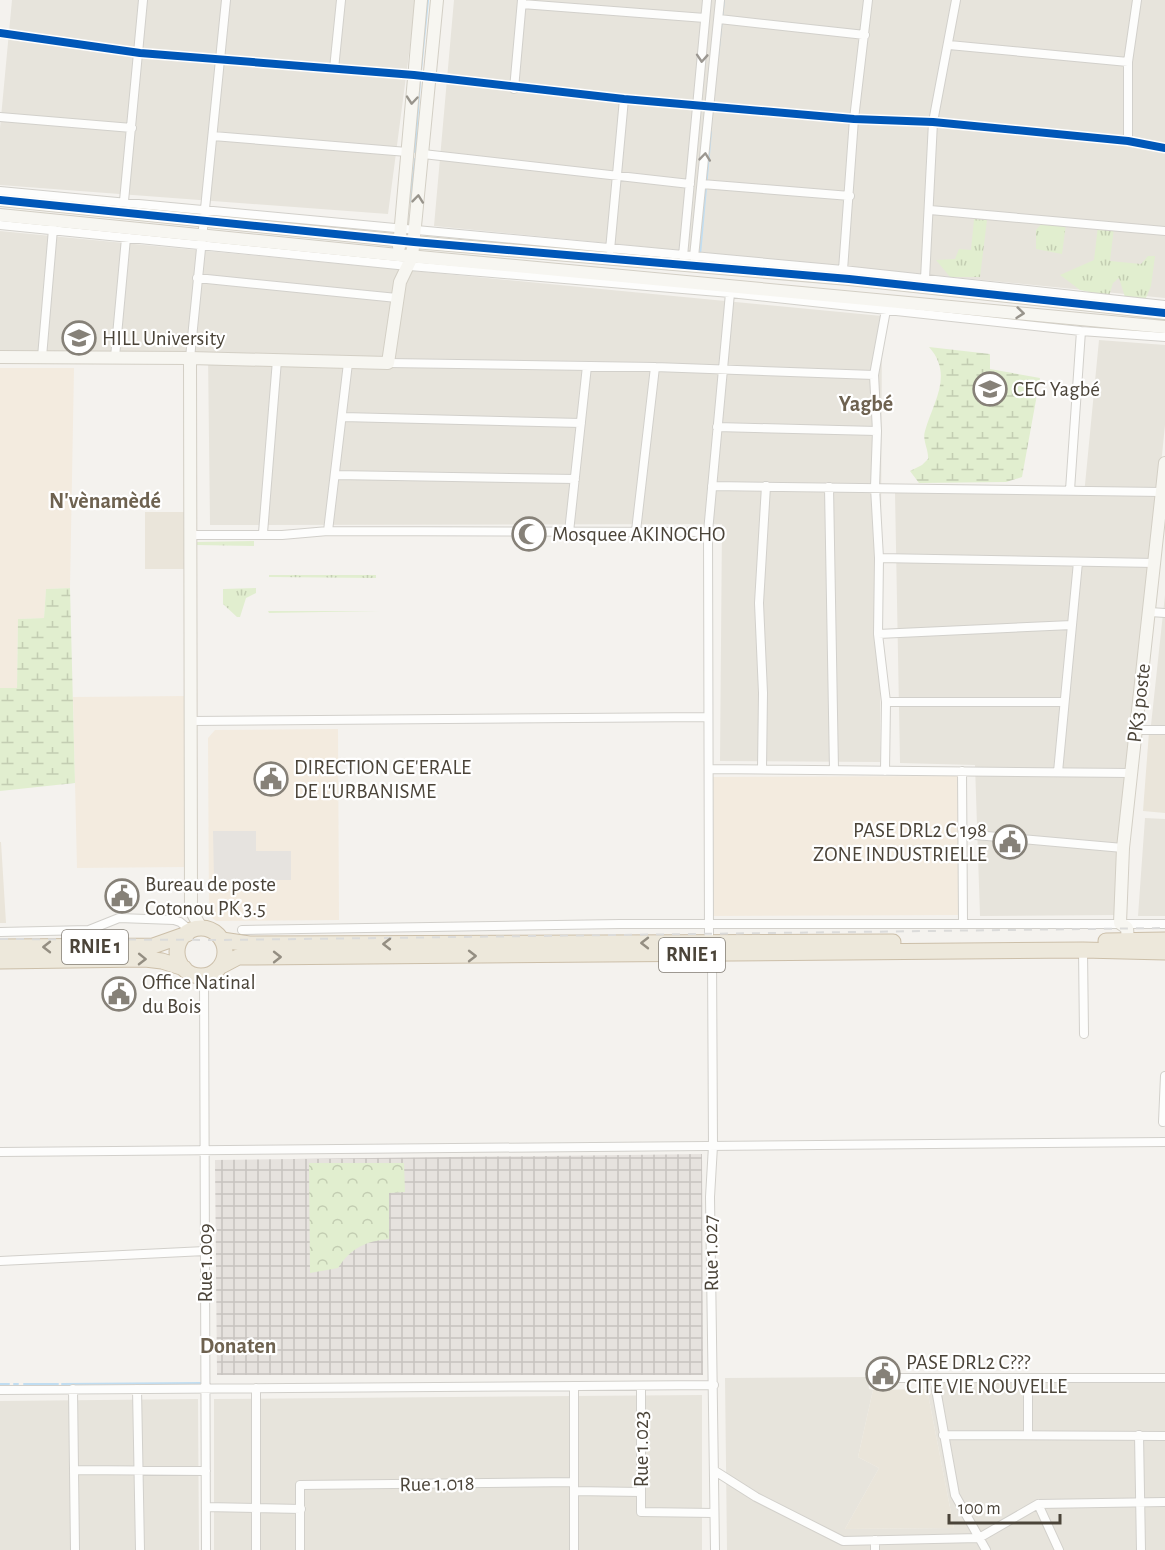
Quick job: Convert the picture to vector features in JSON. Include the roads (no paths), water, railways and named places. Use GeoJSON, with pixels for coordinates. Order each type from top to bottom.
{"type":"FeatureCollection","features":[{"type":"Feature","properties":{"kind":"highway","name":"RNIE 1"},"geometry":{"type":"LineString","coordinates":[[0,947],[153,946],[193,931],[212,931],[222,940],[249,944],[1165,952]]}},
{"type":"Feature","properties":{"kind":"highway"},"geometry":{"type":"LineString","coordinates":[[184,968],[179,959],[178,949],[193,931]]}},
{"type":"Feature","properties":{"kind":"highway"},"geometry":{"type":"LineString","coordinates":[[221,966],[225,953],[222,940]]}},
{"type":"Feature","properties":{"kind":"highway","name":"RNIE 1"},"geometry":{"type":"LineString","coordinates":[[0,961],[145,959],[162,961],[184,968],[193,974],[204,975],[238,957],[1165,940]]}},
{"type":"Feature","properties":{"kind":"street"},"geometry":{"type":"LineString","coordinates":[[124,201],[140,53],[143,0]]}},
{"type":"Feature","properties":{"kind":"street"},"geometry":{"type":"LineString","coordinates":[[193,931],[191,910],[190,358],[196,278],[226,0]]}},
{"type":"Feature","properties":{"kind":"street"},"geometry":{"type":"LineString","coordinates":[[334,69],[341,0]]}},
{"type":"Feature","properties":{"kind":"street"},"geometry":{"type":"LineString","coordinates":[[404,264],[400,235],[421,0]]}},
{"type":"Feature","properties":{"kind":"street"},"geometry":{"type":"LineString","coordinates":[[388,363],[397,298],[404,264],[414,236],[437,0]]}},
{"type":"Feature","properties":{"kind":"street"},"geometry":{"type":"LineString","coordinates":[[682,256],[707,0]]}},
{"type":"Feature","properties":{"kind":"street"},"geometry":{"type":"LineString","coordinates":[[694,257],[720,0]]}},
{"type":"Feature","properties":{"kind":"street"},"geometry":{"type":"LineString","coordinates":[[843,270],[854,118],[868,0]]}},
{"type":"Feature","properties":{"kind":"street"},"geometry":{"type":"LineString","coordinates":[[925,279],[933,122],[956,0]]}},
{"type":"Feature","properties":{"kind":"street"},"geometry":{"type":"LineString","coordinates":[[1128,141],[1128,62],[1137,0]]}},
{"type":"Feature","properties":{"kind":"street"},"geometry":{"type":"LineString","coordinates":[[514,88],[522,2],[705,18]]}},
{"type":"Feature","properties":{"kind":"street"},"geometry":{"type":"LineString","coordinates":[[718,19],[865,35]]}},
{"type":"Feature","properties":{"kind":"street"},"geometry":{"type":"LineString","coordinates":[[0,33],[140,53],[414,75],[624,99],[854,118],[933,122],[1128,141],[1165,148]]}},
{"type":"Feature","properties":{"kind":"street"},"geometry":{"type":"LineString","coordinates":[[949,45],[1128,62]]}},
{"type":"Feature","properties":{"kind":"street"},"geometry":{"type":"LineString","coordinates":[[610,250],[624,99]]}},
{"type":"Feature","properties":{"kind":"street"},"geometry":{"type":"LineString","coordinates":[[0,117],[132,128]]}},
{"type":"Feature","properties":{"kind":"street"},"geometry":{"type":"LineString","coordinates":[[213,136],[407,152]]}},
{"type":"Feature","properties":{"kind":"street"},"geometry":{"type":"LineString","coordinates":[[423,154],[617,178],[690,184]]}},
{"type":"Feature","properties":{"kind":"street"},"geometry":{"type":"LineString","coordinates":[[702,184],[850,196]]}},
{"type":"Feature","properties":{"kind":"street"},"geometry":{"type":"LineString","coordinates":[[0,191],[124,201],[204,216]]}},
{"type":"Feature","properties":{"kind":"street"},"geometry":{"type":"LineString","coordinates":[[0,200],[843,270],[1165,305]]}},
{"type":"Feature","properties":{"kind":"street"},"geometry":{"type":"LineString","coordinates":[[930,210],[1165,231]]}},
{"type":"Feature","properties":{"kind":"street"},"geometry":{"type":"LineString","coordinates":[[0,215],[404,264],[730,293],[1081,332],[1165,337]]}},
{"type":"Feature","properties":{"kind":"street"},"geometry":{"type":"LineString","coordinates":[[0,225],[126,238],[201,240]]}},
{"type":"Feature","properties":{"kind":"street"},"geometry":{"type":"LineString","coordinates":[[42,357],[53,230]]}},
{"type":"Feature","properties":{"kind":"street"},"geometry":{"type":"LineString","coordinates":[[414,236],[1165,313]]}},
{"type":"Feature","properties":{"kind":"street"},"geometry":{"type":"LineString","coordinates":[[115,357],[126,238]]}},
{"type":"Feature","properties":{"kind":"street"},"geometry":{"type":"LineString","coordinates":[[404,264],[1165,327]]}},
{"type":"Feature","properties":{"kind":"street"},"geometry":{"type":"LineString","coordinates":[[196,278],[397,298]]}},
{"type":"Feature","properties":{"kind":"street","name":"Rue 1.027"},"geometry":{"type":"LineString","coordinates":[[715,1550],[710,1197],[713,1146],[709,924],[708,532],[730,293]]}},
{"type":"Feature","properties":{"kind":"street"},"geometry":{"type":"LineString","coordinates":[[885,771],[886,702],[878,634],[879,558],[875,487],[877,431],[874,375],[886,310]]}},
{"type":"Feature","properties":{"kind":"street"},"geometry":{"type":"LineString","coordinates":[[1070,490],[1081,332]]}},
{"type":"Feature","properties":{"kind":"street"},"geometry":{"type":"LineString","coordinates":[[0,357],[190,358],[348,363],[655,367],[874,375]]}},
{"type":"Feature","properties":{"kind":"street"},"geometry":{"type":"LineString","coordinates":[[263,533],[277,360]]}},
{"type":"Feature","properties":{"kind":"street"},"geometry":{"type":"LineString","coordinates":[[328,531],[348,363]]}},
{"type":"Feature","properties":{"kind":"street"},"geometry":{"type":"LineString","coordinates":[[569,532],[587,366]]}},
{"type":"Feature","properties":{"kind":"street"},"geometry":{"type":"LineString","coordinates":[[636,531],[655,367]]}},
{"type":"Feature","properties":{"kind":"street"},"geometry":{"type":"LineString","coordinates":[[343,417],[581,423]]}},
{"type":"Feature","properties":{"kind":"street"},"geometry":{"type":"LineString","coordinates":[[717,427],[877,431]]}},
{"type":"Feature","properties":{"kind":"street","name":"PK3 poste"},"geometry":{"type":"LineString","coordinates":[[1128,941],[1127,928],[1120,923],[1123,848],[1165,463]]}},
{"type":"Feature","properties":{"kind":"street"},"geometry":{"type":"LineString","coordinates":[[336,475],[575,479]]}},
{"type":"Feature","properties":{"kind":"street"},"geometry":{"type":"LineString","coordinates":[[712,486],[1162,492]]}},
{"type":"Feature","properties":{"kind":"street"},"geometry":{"type":"LineString","coordinates":[[762,770],[763,693],[759,603],[766,486]]}},
{"type":"Feature","properties":{"kind":"street"},"geometry":{"type":"LineString","coordinates":[[829,487],[834,770]]}},
{"type":"Feature","properties":{"kind":"street"},"geometry":{"type":"LineString","coordinates":[[190,535],[263,533],[282,535],[328,531],[708,532]]}},
{"type":"Feature","properties":{"kind":"street"},"geometry":{"type":"LineString","coordinates":[[879,558],[1155,562]]}},
{"type":"Feature","properties":{"kind":"street"},"geometry":{"type":"LineString","coordinates":[[1058,772],[1078,562]]}},
{"type":"Feature","properties":{"kind":"street"},"geometry":{"type":"LineString","coordinates":[[1150,612],[1165,613]]}},
{"type":"Feature","properties":{"kind":"street"},"geometry":{"type":"LineString","coordinates":[[878,634],[1072,625]]}},
{"type":"Feature","properties":{"kind":"street"},"geometry":{"type":"LineString","coordinates":[[886,702],[1064,702]]}},
{"type":"Feature","properties":{"kind":"street"},"geometry":{"type":"LineString","coordinates":[[191,721],[708,717]]}},
{"type":"Feature","properties":{"kind":"street"},"geometry":{"type":"LineString","coordinates":[[1135,730],[1165,730]]}},
{"type":"Feature","properties":{"kind":"street"},"geometry":{"type":"LineString","coordinates":[[709,769],[1131,773]]}},
{"type":"Feature","properties":{"kind":"street"},"geometry":{"type":"LineString","coordinates":[[962,771],[963,923]]}},
{"type":"Feature","properties":{"kind":"street"},"geometry":{"type":"LineString","coordinates":[[964,834],[1123,848]]}},
{"type":"Feature","properties":{"kind":"street"},"geometry":{"type":"LineString","coordinates":[[0,932],[89,930],[119,918],[174,920],[193,931]]}},
{"type":"Feature","properties":{"kind":"street"},"geometry":{"type":"LineString","coordinates":[[242,930],[408,926],[709,924],[1165,924]]}},
{"type":"Feature","properties":{"kind":"street"},"geometry":{"type":"LineString","coordinates":[[1083,950],[1084,1034]]}},
{"type":"Feature","properties":{"kind":"street","name":"Rue 1.009"},"geometry":{"type":"LineString","coordinates":[[204,975],[206,1550]]}},
{"type":"Feature","properties":{"kind":"street"},"geometry":{"type":"LineString","coordinates":[[1163,1122],[1165,1076]]}},
{"type":"Feature","properties":{"kind":"street"},"geometry":{"type":"LineString","coordinates":[[0,1152],[1165,1142]]}},
{"type":"Feature","properties":{"kind":"street"},"geometry":{"type":"LineString","coordinates":[[0,1261],[205,1251]]}},
{"type":"Feature","properties":{"kind":"street"},"geometry":{"type":"LineString","coordinates":[[873,1378],[1165,1378]]}},
{"type":"Feature","properties":{"kind":"street"},"geometry":{"type":"LineString","coordinates":[[934,1378],[955,1495],[986,1550]]}},
{"type":"Feature","properties":{"kind":"street"},"geometry":{"type":"LineString","coordinates":[[1028,1378],[1028,1435]]}},
{"type":"Feature","properties":{"kind":"street"},"geometry":{"type":"LineString","coordinates":[[0,1390],[714,1385]]}},
{"type":"Feature","properties":{"kind":"street"},"geometry":{"type":"LineString","coordinates":[[574,1386],[574,1550]]}},
{"type":"Feature","properties":{"kind":"street","name":"Rue 1.023"},"geometry":{"type":"LineString","coordinates":[[641,1386],[642,1512],[714,1513]]}},
{"type":"Feature","properties":{"kind":"street"},"geometry":{"type":"LineString","coordinates":[[256,1388],[256,1550]]}},
{"type":"Feature","properties":{"kind":"street"},"geometry":{"type":"LineString","coordinates":[[73,1389],[75,1550]]}},
{"type":"Feature","properties":{"kind":"street"},"geometry":{"type":"LineString","coordinates":[[137,1389],[140,1550]]}},
{"type":"Feature","properties":{"kind":"street"},"geometry":{"type":"LineString","coordinates":[[943,1435],[1165,1436]]}},
{"type":"Feature","properties":{"kind":"street"},"geometry":{"type":"LineString","coordinates":[[1139,1436],[1141,1550]]}},
{"type":"Feature","properties":{"kind":"street"},"geometry":{"type":"LineString","coordinates":[[74,1470],[206,1471]]}},
{"type":"Feature","properties":{"kind":"street"},"geometry":{"type":"LineString","coordinates":[[715,1471],[756,1497],[843,1541],[979,1538],[1038,1504],[1165,1502]]}},
{"type":"Feature","properties":{"kind":"street","name":"Rue 1.018"},"geometry":{"type":"LineString","coordinates":[[301,1509],[300,1485],[574,1486],[641,1492]]}},
{"type":"Feature","properties":{"kind":"street"},"geometry":{"type":"LineString","coordinates":[[1038,1504],[1059,1550]]}},
{"type":"Feature","properties":{"kind":"street"},"geometry":{"type":"LineString","coordinates":[[206,1507],[301,1509],[300,1550]]}},
{"type":"Feature","properties":{"kind":"street"},"geometry":{"type":"LineString","coordinates":[[875,1540],[875,1550]]}},
{"type":"Feature","properties":{"kind":"waterway"},"geometry":{"type":"LineString","coordinates":[[421,70],[428,0]]}},
{"type":"Feature","properties":{"kind":"waterway"},"geometry":{"type":"LineString","coordinates":[[718,57],[724,0]]}},
{"type":"Feature","properties":{"kind":"waterway"},"geometry":{"type":"LineString","coordinates":[[415,152],[420,81]]}},
{"type":"Feature","properties":{"kind":"waterway"},"geometry":{"type":"LineString","coordinates":[[700,255],[711,132]]}},
{"type":"Feature","properties":{"kind":"waterway"},"geometry":{"type":"LineString","coordinates":[[410,202],[415,159]]}},
{"type":"Feature","properties":{"kind":"waterway"},"geometry":{"type":"LineString","coordinates":[[62,1384],[201,1383]]}},
{"type":"Feature","properties":{"kind":"waterway"},"geometry":{"type":"LineString","coordinates":[[0,1384],[9,1384]]}},
{"type":"Feature","properties":{"kind":"waterway"},"geometry":{"type":"LineString","coordinates":[[24,1384],[58,1384]]}},
{"type":"Feature","properties":{"kind":"railway"},"geometry":{"type":"LineString","coordinates":[[0,939],[222,940],[1165,928]]}},
{"type":"Feature","properties":{"kind":"place","name":"HILL University"},"geometry":{"type":"Point","coordinates":[79,338]}},
{"type":"Feature","properties":{"kind":"place","name":"CEG Yagbé"},"geometry":{"type":"Point","coordinates":[990,389]}},
{"type":"Feature","properties":{"kind":"place","name":"Mosquee AKINOCHO"},"geometry":{"type":"Point","coordinates":[529,534]}},
{"type":"Feature","properties":{"kind":"place","name":"DIRECTION GE'ERALE DE L'URBANISME"},"geometry":{"type":"Point","coordinates":[271,779]}},
{"type":"Feature","properties":{"kind":"place","name":"PASE DRL2 C 198 ZONE INDUSTRIELLE"},"geometry":{"type":"Point","coordinates":[1010,842]}},
{"type":"Feature","properties":{"kind":"place","name":"Bureau de poste Cotonou PK 3.5"},"geometry":{"type":"Point","coordinates":[122,896]}},
{"type":"Feature","properties":{"kind":"place","name":"Office Natinal du Bois"},"geometry":{"type":"Point","coordinates":[119,994]}},
{"type":"Feature","properties":{"kind":"place","name":"PASE DRL2 C??? CITE VIE NOUVELLE"},"geometry":{"type":"Point","coordinates":[883,1374]}},
{"type":"Feature","properties":{"kind":"district","name":"Yagbé"},"geometry":{"type":"Point","coordinates":[866,404]}},
{"type":"Feature","properties":{"kind":"district","name":"N'vènamèdé"},"geometry":{"type":"Point","coordinates":[105,501]}},
{"type":"Feature","properties":{"kind":"district","name":"Donaten"},"geometry":{"type":"Point","coordinates":[238,1346]}}]}
